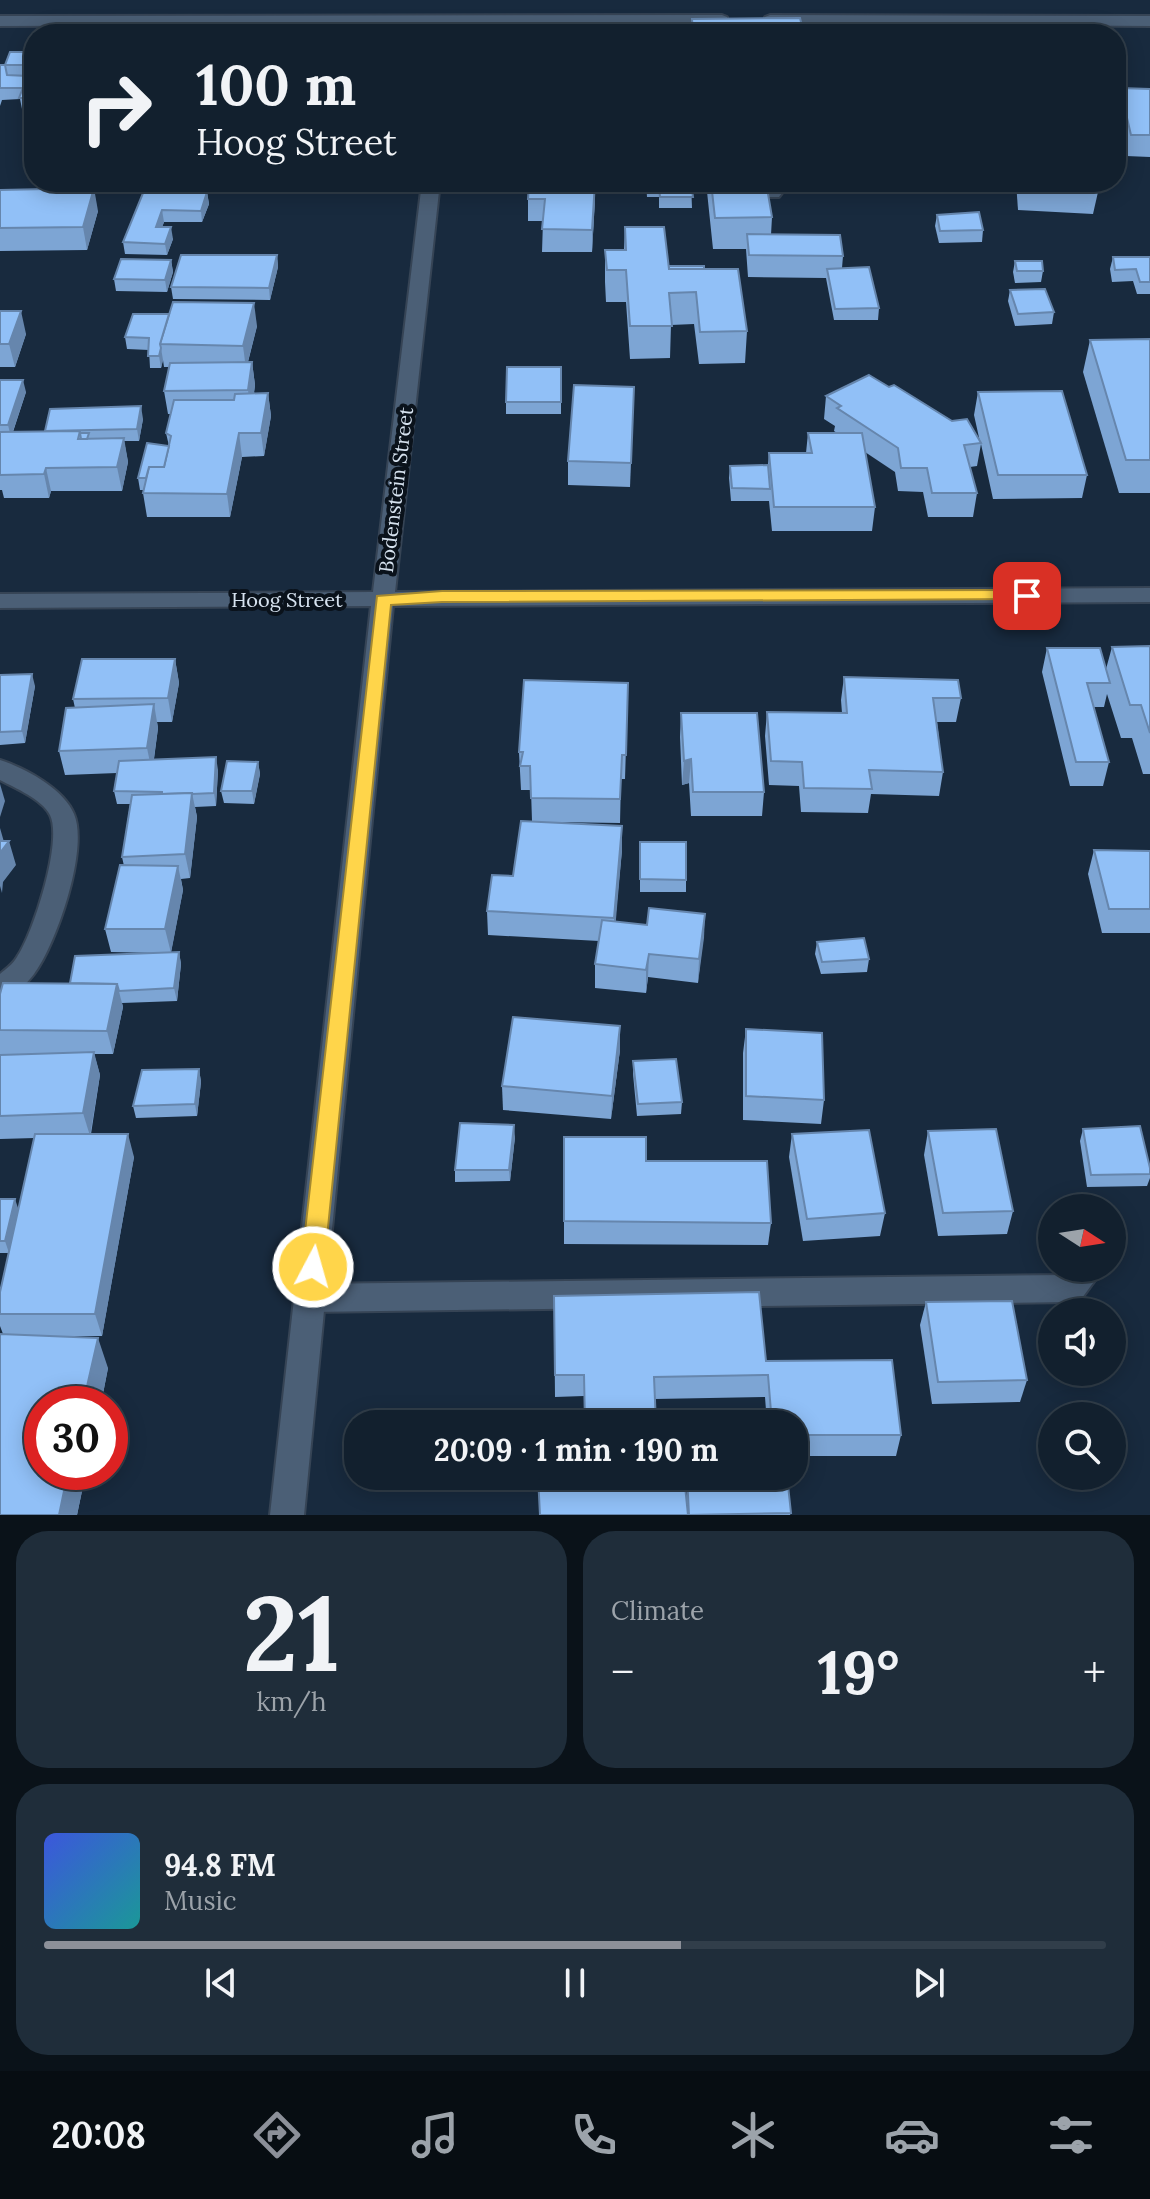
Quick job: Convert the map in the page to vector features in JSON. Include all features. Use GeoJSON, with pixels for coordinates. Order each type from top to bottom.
{"type":"FeatureCollection","features":[{"type":"Feature","properties":{"kind":"street"},"geometry":{"type":"LineString","coordinates":[[449,24],[450,0]]}},
{"type":"Feature","properties":{"kind":"street"},"geometry":{"type":"LineString","coordinates":[[1051,0],[1059,21]]}},
{"type":"Feature","properties":{"kind":"street"},"geometry":{"type":"LineString","coordinates":[[596,24],[744,20],[1150,21]]}},
{"type":"Feature","properties":{"kind":"street"},"geometry":{"type":"LineString","coordinates":[[0,21],[192,24]]}},
{"type":"Feature","properties":{"kind":"street","name":"Bodenstein Street"},"geometry":{"type":"LineString","coordinates":[[287,1515],[383,600],[430,192]]}},
{"type":"Feature","properties":{"kind":"street","name":"Hoog Street"},"geometry":{"type":"LineString","coordinates":[[0,601],[383,600],[442,596],[1150,595]]}},
{"type":"Feature","properties":{"kind":"street"},"geometry":{"type":"LineString","coordinates":[[0,769],[47,798],[63,814],[66,837],[49,915],[29,960],[19,975],[0,989]]}},
{"type":"Feature","properties":{"kind":"street"},"geometry":{"type":"LineString","coordinates":[[309,1298],[1071,1288],[1076,1282]]}},
{"type":"Feature","properties":{"kind":"building"},"geometry":{"type":"Polygon","coordinates":[[[800,18],[802,24],[692,24],[692,19],[800,18]]]}},
{"type":"Feature","properties":{"kind":"building"},"geometry":{"type":"Polygon","coordinates":[[[10,52],[24,52],[24,65],[5,65],[10,52]]]}},
{"type":"Feature","properties":{"kind":"building"},"geometry":{"type":"Polygon","coordinates":[[[0,65],[5,65],[7,75],[24,76],[23,88],[0,88],[0,65]]]}},
{"type":"Feature","properties":{"kind":"building"},"geometry":{"type":"Polygon","coordinates":[[[1126,88],[1150,89],[1150,135],[1131,135],[1126,114],[1126,88]]]}},
{"type":"Feature","properties":{"kind":"building"},"geometry":{"type":"Polygon","coordinates":[[[0,190],[93,192],[83,227],[0,228],[0,190]]]}},
{"type":"Feature","properties":{"kind":"building"},"geometry":{"type":"Polygon","coordinates":[[[207,192],[201,211],[162,210],[156,227],[171,227],[165,244],[123,242],[143,193],[207,192]]]}},
{"type":"Feature","properties":{"kind":"building"},"geometry":{"type":"Polygon","coordinates":[[[528,192],[594,192],[592,230],[542,229],[545,199],[528,199],[528,192]]]}},
{"type":"Feature","properties":{"kind":"building"},"geometry":{"type":"Polygon","coordinates":[[[660,192],[692,192],[693,197],[660,197],[660,192]]]}},
{"type":"Feature","properties":{"kind":"building"},"geometry":{"type":"Polygon","coordinates":[[[712,192],[768,192],[772,217],[715,218],[712,192]]]}},
{"type":"Feature","properties":{"kind":"building"},"geometry":{"type":"Polygon","coordinates":[[[979,212],[983,230],[940,231],[937,215],[979,212]]]}},
{"type":"Feature","properties":{"kind":"building"},"geometry":{"type":"Polygon","coordinates":[[[625,227],[664,227],[669,269],[738,269],[747,331],[700,332],[696,292],[669,293],[672,326],[630,326],[626,270],[607,270],[605,250],[626,250],[625,227]]]}},
{"type":"Feature","properties":{"kind":"building"},"geometry":{"type":"Polygon","coordinates":[[[747,234],[840,235],[843,256],[749,255],[747,234]]]}},
{"type":"Feature","properties":{"kind":"building"},"geometry":{"type":"Polygon","coordinates":[[[181,255],[277,255],[269,288],[171,287],[181,255]]]}},
{"type":"Feature","properties":{"kind":"building"},"geometry":{"type":"Polygon","coordinates":[[[1113,257],[1150,257],[1150,282],[1140,282],[1136,269],[1115,270],[1113,257]]]}},
{"type":"Feature","properties":{"kind":"building"},"geometry":{"type":"Polygon","coordinates":[[[121,259],[171,260],[165,280],[114,279],[121,259]]]}},
{"type":"Feature","properties":{"kind":"building"},"geometry":{"type":"Polygon","coordinates":[[[1015,261],[1042,261],[1043,271],[1017,271],[1015,261]]]}},
{"type":"Feature","properties":{"kind":"building"},"geometry":{"type":"Polygon","coordinates":[[[669,266],[704,266],[704,269],[669,269],[669,266]]]}},
{"type":"Feature","properties":{"kind":"building"},"geometry":{"type":"Polygon","coordinates":[[[869,267],[879,308],[835,309],[827,269],[869,267]]]}},
{"type":"Feature","properties":{"kind":"building"},"geometry":{"type":"Polygon","coordinates":[[[1045,289],[1054,312],[1018,314],[1010,290],[1045,289]]]}},
{"type":"Feature","properties":{"kind":"building"},"geometry":{"type":"Polygon","coordinates":[[[173,302],[254,303],[243,346],[160,344],[173,302]]]}},
{"type":"Feature","properties":{"kind":"building"},"geometry":{"type":"Polygon","coordinates":[[[0,311],[21,311],[9,344],[0,344],[0,311]]]}},
{"type":"Feature","properties":{"kind":"building"},"geometry":{"type":"Polygon","coordinates":[[[133,314],[169,314],[159,356],[148,356],[149,338],[125,337],[133,314]]]}},
{"type":"Feature","properties":{"kind":"building"},"geometry":{"type":"Polygon","coordinates":[[[1150,339],[1150,460],[1126,460],[1090,340],[1150,339]]]}},
{"type":"Feature","properties":{"kind":"building"},"geometry":{"type":"Polygon","coordinates":[[[252,362],[248,390],[164,391],[170,363],[252,362]]]}},
{"type":"Feature","properties":{"kind":"building"},"geometry":{"type":"Polygon","coordinates":[[[507,367],[561,367],[561,402],[506,402],[507,367]]]}},
{"type":"Feature","properties":{"kind":"building"},"geometry":{"type":"Polygon","coordinates":[[[869,375],[889,387],[894,385],[952,421],[967,419],[981,443],[964,445],[977,493],[932,493],[927,468],[901,468],[898,448],[837,408],[841,406],[826,396],[869,375]]]}},
{"type":"Feature","properties":{"kind":"building"},"geometry":{"type":"Polygon","coordinates":[[[0,380],[23,380],[8,425],[0,425],[0,380]]]}},
{"type":"Feature","properties":{"kind":"building"},"geometry":{"type":"Polygon","coordinates":[[[574,385],[634,387],[631,463],[568,461],[574,385]]]}},
{"type":"Feature","properties":{"kind":"building"},"geometry":{"type":"Polygon","coordinates":[[[1062,391],[1087,475],[998,475],[978,392],[1062,391]]]}},
{"type":"Feature","properties":{"kind":"building"},"geometry":{"type":"Polygon","coordinates":[[[268,393],[261,433],[239,433],[227,494],[143,493],[149,467],[164,467],[171,436],[166,433],[174,400],[234,400],[235,394],[268,393]]]}},
{"type":"Feature","properties":{"kind":"building"},"geometry":{"type":"Polygon","coordinates":[[[141,406],[137,429],[45,431],[50,409],[141,406]]]}},
{"type":"Feature","properties":{"kind":"building"},"geometry":{"type":"Polygon","coordinates":[[[80,431],[78,439],[124,438],[117,467],[46,468],[44,474],[0,475],[0,432],[80,431]]]}},
{"type":"Feature","properties":{"kind":"building"},"geometry":{"type":"Polygon","coordinates":[[[80,433],[89,433],[87,439],[81,439],[80,433]]]}},
{"type":"Feature","properties":{"kind":"building"},"geometry":{"type":"Polygon","coordinates":[[[808,433],[862,433],[875,507],[774,507],[769,453],[812,453],[808,433]]]}},
{"type":"Feature","properties":{"kind":"building"},"geometry":{"type":"Polygon","coordinates":[[[147,443],[169,446],[164,467],[149,467],[146,478],[138,478],[147,443]]]}},
{"type":"Feature","properties":{"kind":"building"},"geometry":{"type":"Polygon","coordinates":[[[768,465],[770,489],[732,488],[730,466],[768,465]]]}},
{"type":"Feature","properties":{"kind":"building"},"geometry":{"type":"Polygon","coordinates":[[[1150,646],[1150,733],[1141,705],[1130,705],[1112,647],[1150,646]]]}},
{"type":"Feature","properties":{"kind":"building"},"geometry":{"type":"Polygon","coordinates":[[[1047,648],[1100,648],[1110,683],[1087,683],[1109,762],[1076,762],[1047,648]]]}},
{"type":"Feature","properties":{"kind":"building"},"geometry":{"type":"Polygon","coordinates":[[[82,659],[175,659],[168,698],[73,699],[82,659]]]}},
{"type":"Feature","properties":{"kind":"building"},"geometry":{"type":"Polygon","coordinates":[[[32,674],[22,731],[0,732],[0,675],[32,674]]]}},
{"type":"Feature","properties":{"kind":"building"},"geometry":{"type":"Polygon","coordinates":[[[844,677],[958,680],[961,698],[933,698],[943,772],[869,770],[872,789],[804,788],[802,762],[771,761],[767,712],[847,713],[844,677]]]}},
{"type":"Feature","properties":{"kind":"building"},"geometry":{"type":"Polygon","coordinates":[[[524,680],[628,683],[626,755],[622,755],[620,799],[531,798],[530,766],[520,766],[523,752],[519,752],[524,680]]]}},
{"type":"Feature","properties":{"kind":"building"},"geometry":{"type":"Polygon","coordinates":[[[154,704],[147,748],[59,751],[66,708],[154,704]]]}},
{"type":"Feature","properties":{"kind":"building"},"geometry":{"type":"Polygon","coordinates":[[[681,713],[757,713],[764,792],[693,792],[691,759],[684,761],[681,713]]]}},
{"type":"Feature","properties":{"kind":"building"},"geometry":{"type":"Polygon","coordinates":[[[216,757],[214,793],[114,791],[119,761],[216,757]]]}},
{"type":"Feature","properties":{"kind":"building"},"geometry":{"type":"Polygon","coordinates":[[[227,761],[258,762],[252,791],[221,791],[227,761]]]}},
{"type":"Feature","properties":{"kind":"building"},"geometry":{"type":"Polygon","coordinates":[[[192,793],[185,854],[122,857],[132,795],[192,793]]]}},
{"type":"Feature","properties":{"kind":"building"},"geometry":{"type":"Polygon","coordinates":[[[521,821],[622,826],[614,918],[487,911],[492,875],[513,876],[521,821]]]}},
{"type":"Feature","properties":{"kind":"building"},"geometry":{"type":"Polygon","coordinates":[[[0,841],[9,841],[0,853],[0,841]]]}},
{"type":"Feature","properties":{"kind":"building"},"geometry":{"type":"Polygon","coordinates":[[[640,842],[686,842],[686,880],[640,879],[640,842]]]}},
{"type":"Feature","properties":{"kind":"building"},"geometry":{"type":"Polygon","coordinates":[[[1094,850],[1150,851],[1150,909],[1109,909],[1094,850]]]}},
{"type":"Feature","properties":{"kind":"building"},"geometry":{"type":"Polygon","coordinates":[[[120,865],[178,866],[165,929],[105,929],[120,865]]]}},
{"type":"Feature","properties":{"kind":"building"},"geometry":{"type":"Polygon","coordinates":[[[649,908],[705,914],[699,959],[649,954],[646,970],[595,964],[602,920],[647,925],[649,908]]]}},
{"type":"Feature","properties":{"kind":"building"},"geometry":{"type":"Polygon","coordinates":[[[864,938],[869,959],[822,962],[817,942],[864,938]]]}},
{"type":"Feature","properties":{"kind":"building"},"geometry":{"type":"Polygon","coordinates":[[[179,952],[174,988],[119,991],[117,984],[70,983],[75,956],[179,952]]]}},
{"type":"Feature","properties":{"kind":"building"},"geometry":{"type":"Polygon","coordinates":[[[3,983],[117,984],[107,1031],[0,1030],[3,983]]]}},
{"type":"Feature","properties":{"kind":"building"},"geometry":{"type":"Polygon","coordinates":[[[513,1017],[620,1026],[612,1096],[502,1086],[513,1017]]]}},
{"type":"Feature","properties":{"kind":"building"},"geometry":{"type":"Polygon","coordinates":[[[746,1029],[822,1033],[824,1100],[746,1096],[746,1029]]]}},
{"type":"Feature","properties":{"kind":"building"},"geometry":{"type":"Polygon","coordinates":[[[94,1052],[83,1113],[0,1116],[0,1055],[94,1052]]]}},
{"type":"Feature","properties":{"kind":"building"},"geometry":{"type":"Polygon","coordinates":[[[676,1059],[682,1102],[638,1104],[633,1061],[676,1059]]]}},
{"type":"Feature","properties":{"kind":"building"},"geometry":{"type":"Polygon","coordinates":[[[199,1069],[195,1104],[133,1106],[142,1070],[199,1069]]]}},
{"type":"Feature","properties":{"kind":"building"},"geometry":{"type":"Polygon","coordinates":[[[460,1123],[514,1125],[509,1170],[455,1170],[460,1123]]]}},
{"type":"Feature","properties":{"kind":"building"},"geometry":{"type":"Polygon","coordinates":[[[1140,1126],[1150,1174],[1091,1175],[1083,1129],[1140,1126]]]}},
{"type":"Feature","properties":{"kind":"building"},"geometry":{"type":"Polygon","coordinates":[[[996,1129],[1013,1211],[943,1213],[928,1131],[996,1129]]]}},
{"type":"Feature","properties":{"kind":"building"},"geometry":{"type":"Polygon","coordinates":[[[869,1130],[885,1213],[807,1219],[792,1134],[869,1130]]]}},
{"type":"Feature","properties":{"kind":"building"},"geometry":{"type":"Polygon","coordinates":[[[35,1134],[128,1134],[95,1314],[0,1314],[0,1292],[35,1134]]]}},
{"type":"Feature","properties":{"kind":"building"},"geometry":{"type":"Polygon","coordinates":[[[564,1137],[646,1137],[646,1161],[767,1161],[771,1223],[564,1221],[564,1137]]]}},
{"type":"Feature","properties":{"kind":"building"},"geometry":{"type":"Polygon","coordinates":[[[0,1199],[15,1199],[5,1241],[0,1241],[0,1199]]]}},
{"type":"Feature","properties":{"kind":"building"},"geometry":{"type":"Polygon","coordinates":[[[759,1292],[766,1361],[892,1360],[901,1435],[808,1435],[808,1410],[771,1410],[768,1375],[654,1377],[655,1410],[585,1410],[584,1375],[555,1375],[554,1296],[759,1292]]]}},
{"type":"Feature","properties":{"kind":"building"},"geometry":{"type":"Polygon","coordinates":[[[1012,1301],[1027,1380],[938,1382],[926,1302],[1012,1301]]]}},
{"type":"Feature","properties":{"kind":"building"},"geometry":{"type":"Polygon","coordinates":[[[0,1334],[98,1338],[87,1386],[24,1386],[24,1490],[64,1490],[59,1515],[0,1515],[0,1334]]]}},
{"type":"Feature","properties":{"kind":"building"},"geometry":{"type":"Polygon","coordinates":[[[539,1490],[685,1490],[688,1515],[540,1515],[539,1490]]]}},
{"type":"Feature","properties":{"kind":"building"},"geometry":{"type":"Polygon","coordinates":[[[688,1490],[789,1490],[791,1513],[689,1515],[688,1490]]]}},
{"type":"Feature","properties":{"kind":"route"},"geometry":{"type":"LineString","coordinates":[[313,1267],[383,600],[442,596],[1027,596]]}}]}
